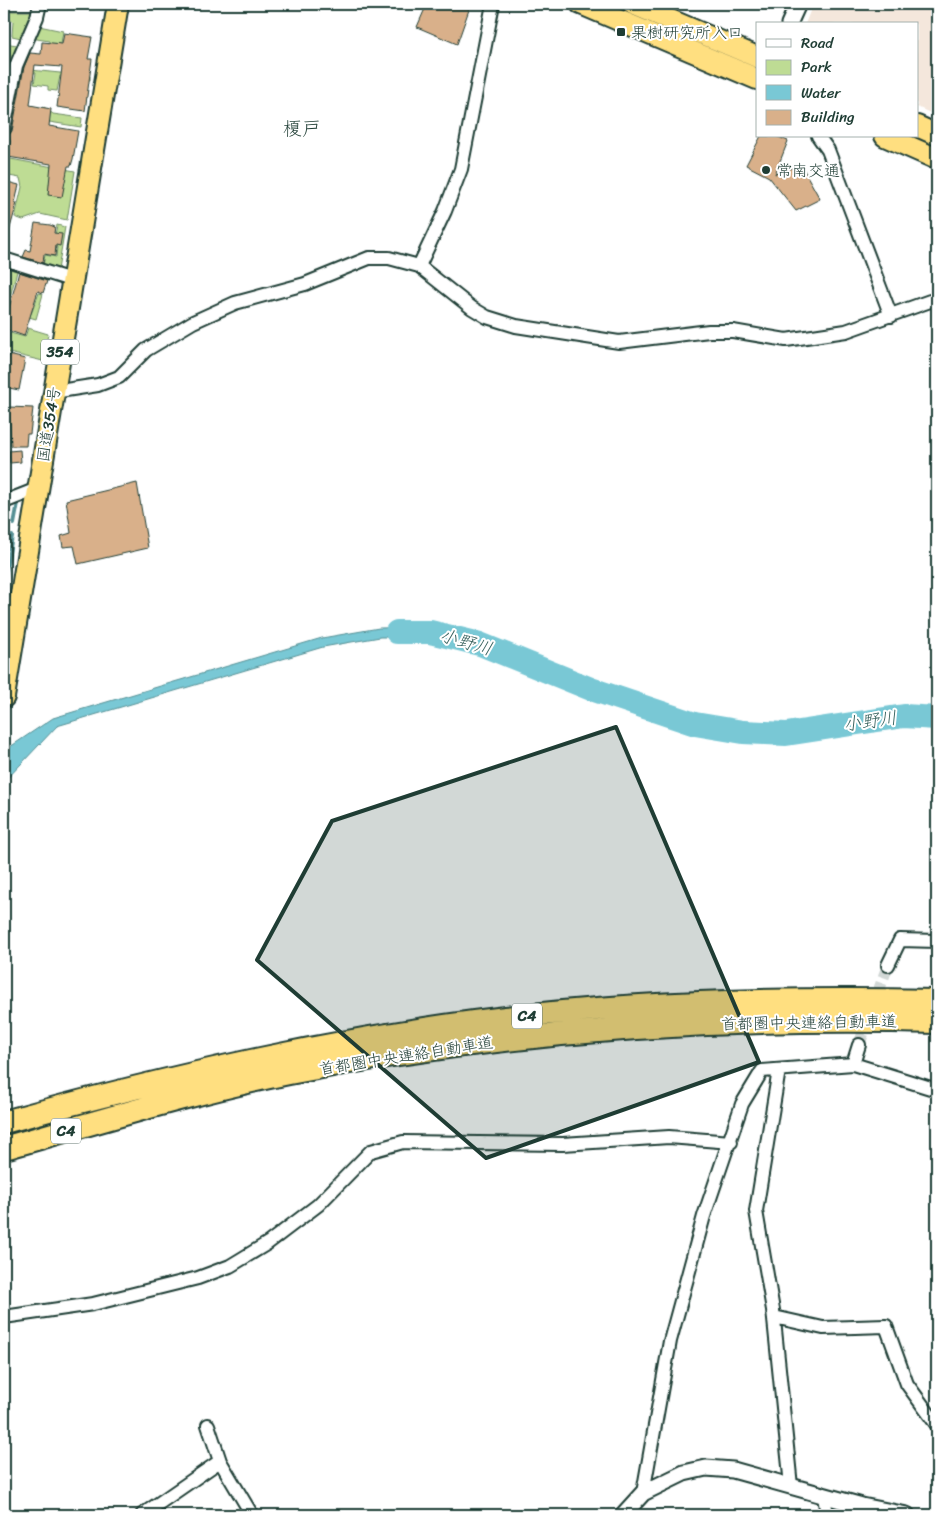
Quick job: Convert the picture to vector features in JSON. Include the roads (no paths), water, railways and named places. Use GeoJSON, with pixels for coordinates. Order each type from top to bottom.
{"type":"FeatureCollection","features":[{"type":"Feature","properties":{"kind":"highway","name":"国道354号"},"geometry":{"type":"LineString","coordinates":[[4,697],[71,280],[118,4]]}},
{"type":"Feature","properties":{"kind":"highway"},"geometry":{"type":"LineString","coordinates":[[581,4],[756,79]]}},
{"type":"Feature","properties":{"kind":"highway"},"geometry":{"type":"LineString","coordinates":[[633,4],[756,57]]}},
{"type":"Feature","properties":{"kind":"highway"},"geometry":{"type":"LineString","coordinates":[[918,126],[937,134]]}},
{"type":"Feature","properties":{"kind":"highway"},"geometry":{"type":"LineString","coordinates":[[890,138],[937,159]]}},
{"type":"Feature","properties":{"kind":"highway","name":"首都圏中央連絡自動車道"},"geometry":{"type":"LineString","coordinates":[[4,1122],[123,1089],[285,1054],[506,1018],[655,1005],[771,1001],[937,1001]]}},
{"type":"Feature","properties":{"kind":"highway","name":"首都圏中央連絡自動車道"},"geometry":{"type":"LineString","coordinates":[[4,1148],[288,1073],[507,1040],[653,1026],[770,1021],[937,1022]]}},
{"type":"Feature","properties":{"kind":"street"},"geometry":{"type":"LineString","coordinates":[[4,129],[16,66],[34,25],[40,4]]}},
{"type":"Feature","properties":{"kind":"street"},"geometry":{"type":"LineString","coordinates":[[419,266],[445,211],[461,170],[494,4]]}},
{"type":"Feature","properties":{"kind":"street"},"geometry":{"type":"LineString","coordinates":[[791,22],[798,4]]}},
{"type":"Feature","properties":{"kind":"street"},"geometry":{"type":"LineString","coordinates":[[819,138],[828,150],[891,316]]}},
{"type":"Feature","properties":{"kind":"street"},"geometry":{"type":"LineString","coordinates":[[53,392],[98,385],[119,377],[146,350],[193,322],[235,303],[305,284],[369,258],[389,258],[419,266],[487,317],[516,326],[619,342],[709,331],[733,331],[786,340],[846,331],[930,301],[937,302]]}},
{"type":"Feature","properties":{"kind":"street"},"geometry":{"type":"LineString","coordinates":[[4,259],[71,280]]}},
{"type":"Feature","properties":{"kind":"street"},"geometry":{"type":"LineString","coordinates":[[4,502],[37,489]]}},
{"type":"Feature","properties":{"kind":"street"},"geometry":{"type":"LineString","coordinates":[[888,965],[900,940],[937,941]]}},
{"type":"Feature","properties":{"kind":"street"},"geometry":{"type":"LineString","coordinates":[[853,1064],[860,1045]]}},
{"type":"Feature","properties":{"kind":"street"},"geometry":{"type":"LineString","coordinates":[[643,1493],[670,1341],[704,1216],[731,1142],[742,1104],[762,1071],[853,1064],[937,1090]]}},
{"type":"Feature","properties":{"kind":"street"},"geometry":{"type":"LineString","coordinates":[[779,1070],[756,1211],[774,1316],[791,1486]]}},
{"type":"Feature","properties":{"kind":"street"},"geometry":{"type":"LineString","coordinates":[[4,1317],[93,1304],[198,1278],[230,1266],[268,1243],[318,1205],[371,1151],[402,1142],[563,1144],[669,1137],[731,1142]]}},
{"type":"Feature","properties":{"kind":"street"},"geometry":{"type":"LineString","coordinates":[[774,1316],[824,1328],[886,1326],[907,1384],[937,1425]]}},
{"type":"Feature","properties":{"kind":"street"},"geometry":{"type":"LineString","coordinates":[[208,1425],[220,1461],[252,1515]]}},
{"type":"Feature","properties":{"kind":"street"},"geometry":{"type":"LineString","coordinates":[[142,1515],[220,1461]]}},
{"type":"Feature","properties":{"kind":"street"},"geometry":{"type":"LineString","coordinates":[[623,1515],[643,1493],[684,1473],[706,1468],[733,1470],[824,1496],[907,1515]]}},
{"type":"Feature","properties":{"kind":"street"},"geometry":{"type":"LineString","coordinates":[[824,1496],[827,1515]]}},
{"type":"Feature","properties":{"kind":"water"},"geometry":{"type":"Polygon","coordinates":[[[432,627],[428,637],[380,637],[323,647],[57,726],[4,782],[4,751],[53,718],[322,638],[379,628],[432,627]]]}},
{"type":"Feature","properties":{"kind":"waterway"},"geometry":{"type":"LineString","coordinates":[[14,524],[18,503]]}},
{"type":"Feature","properties":{"kind":"waterway"},"geometry":{"type":"LineString","coordinates":[[4,583],[12,536]]}},
{"type":"Feature","properties":{"kind":"waterway","name":"小野川"},"geometry":{"type":"LineString","coordinates":[[397,632],[430,632],[480,644],[591,689],[695,724],[743,732],[786,734],[904,716],[937,718]]}},
{"type":"Feature","properties":{"kind":"tunnel"},"geometry":{"type":"LineString","coordinates":[[859,1045],[888,965]]}},
{"type":"Feature","properties":{"kind":"place","name":"果樹研究所入口"},"geometry":{"type":"Point","coordinates":[621,32]}},
{"type":"Feature","properties":{"kind":"place","name":"常南交通"},"geometry":{"type":"Point","coordinates":[766,170]}},
{"type":"Feature","properties":{"kind":"district","name":"榎戸"},"geometry":{"type":"Point","coordinates":[302,128]}}]}
